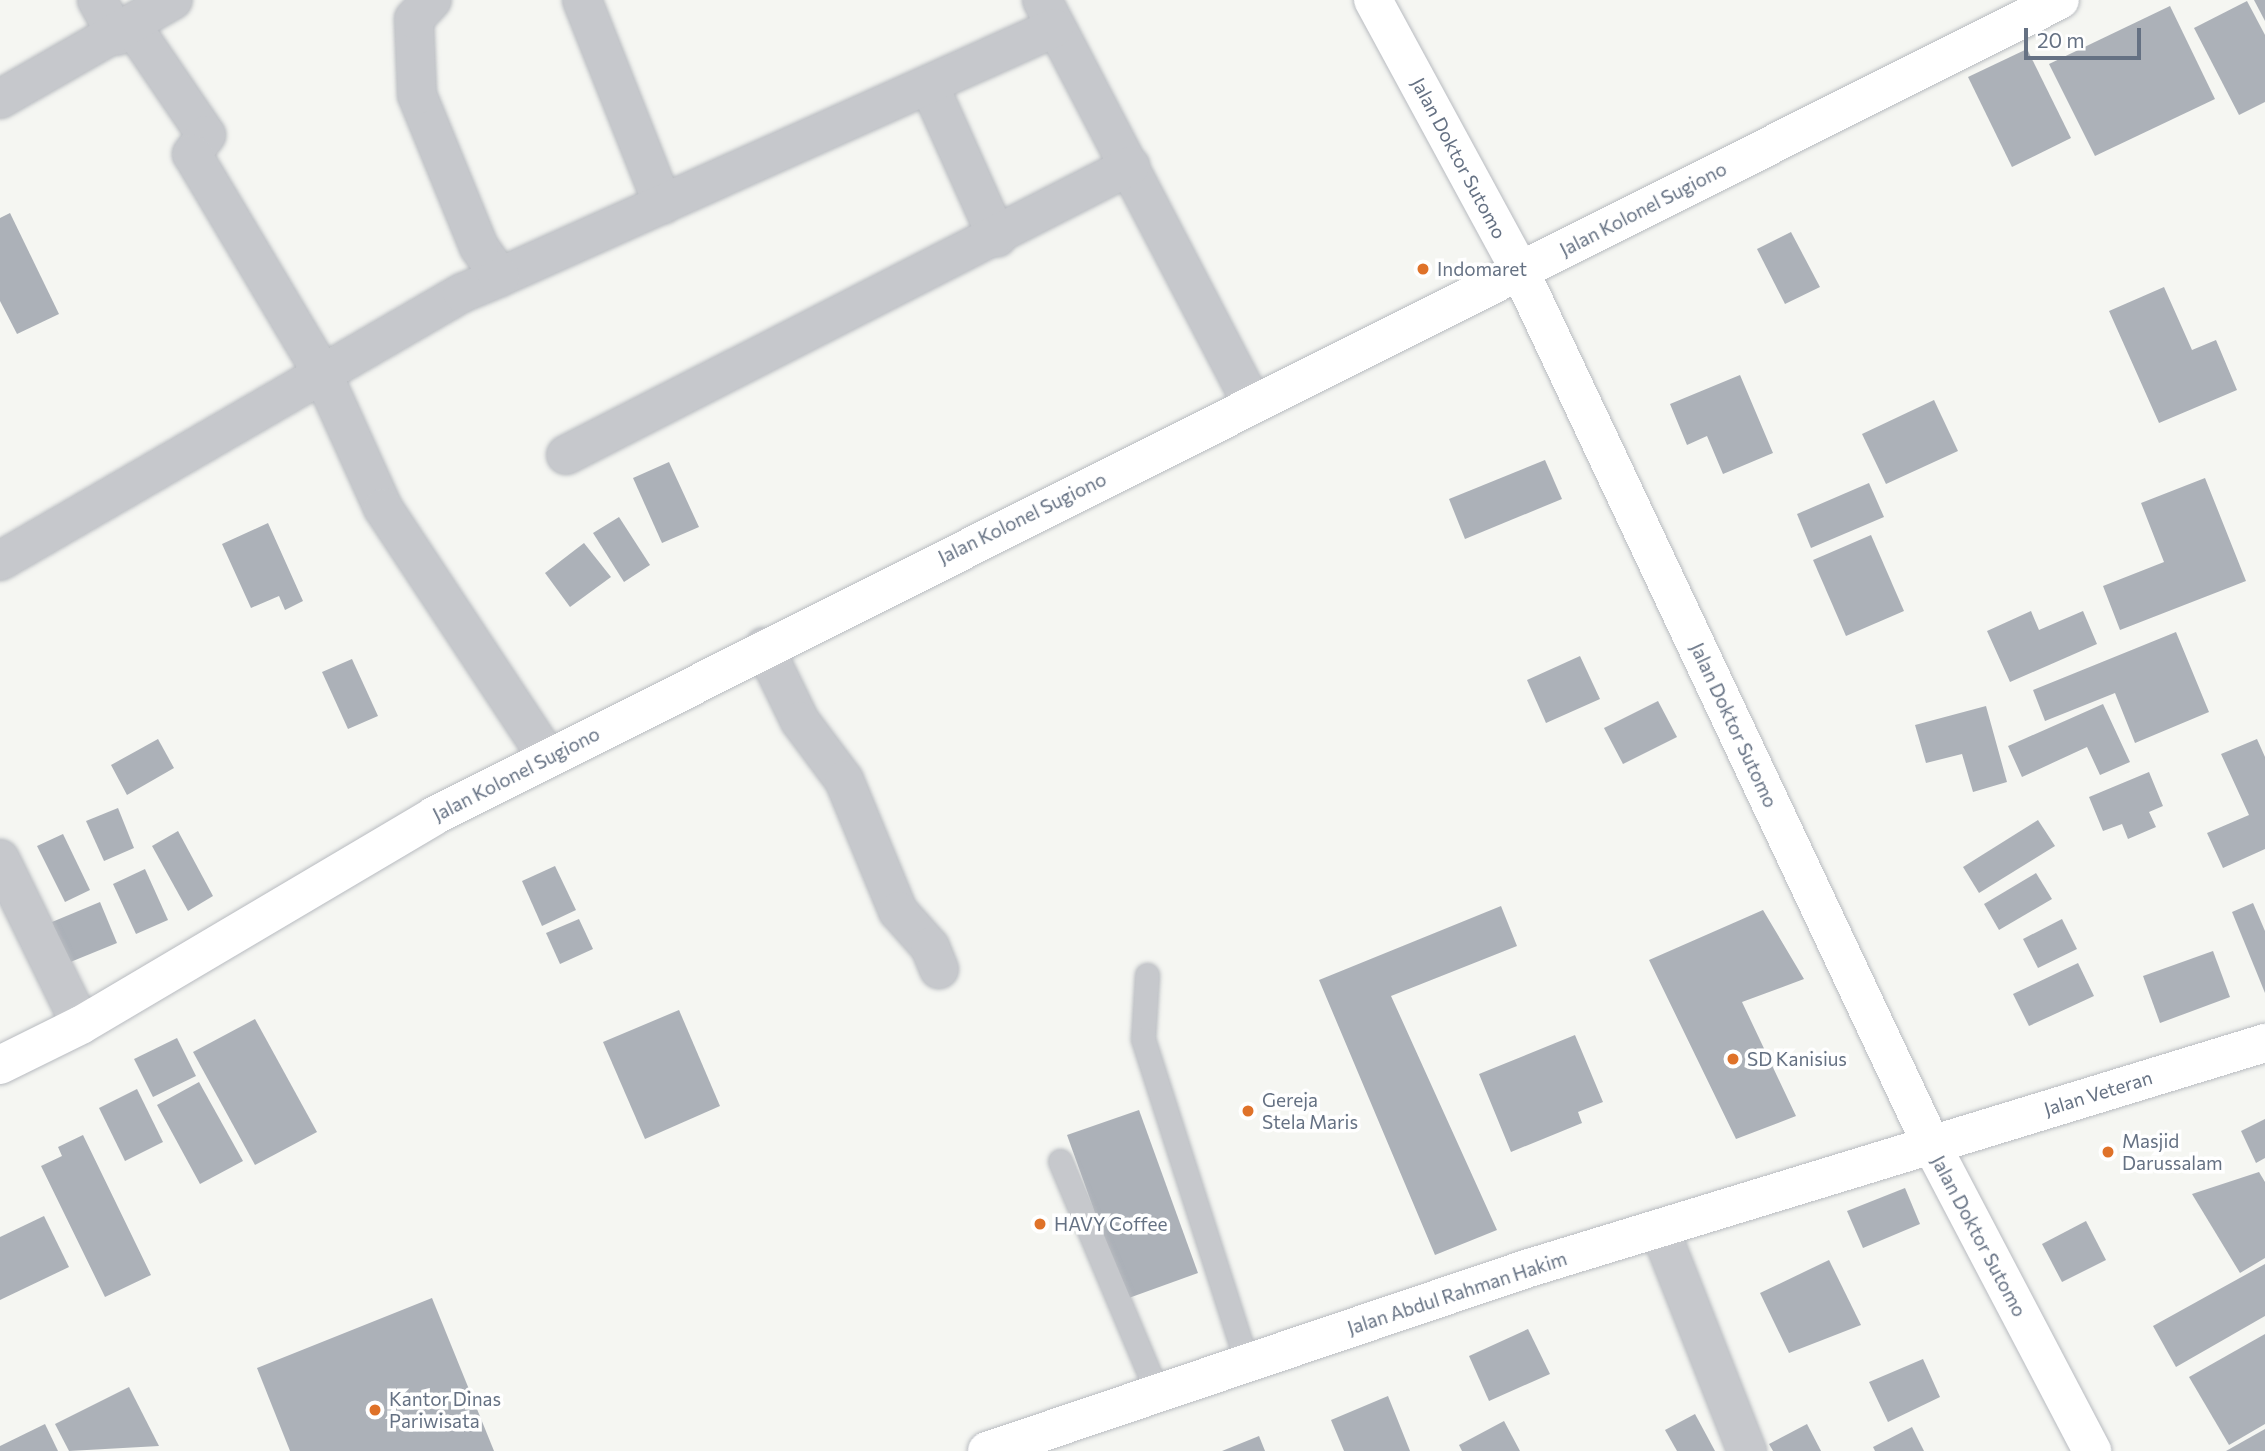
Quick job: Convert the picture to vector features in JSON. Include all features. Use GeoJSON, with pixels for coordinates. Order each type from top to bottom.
{"type":"FeatureCollection","features":[{"type":"Feature","properties":{"kind":"street"},"geometry":{"type":"LineString","coordinates":[[97,0],[125,31],[206,135],[192,154],[323,375],[383,508],[548,758]]}},
{"type":"Feature","properties":{"kind":"street"},"geometry":{"type":"LineString","coordinates":[[0,99],[125,31],[173,0]]}},
{"type":"Feature","properties":{"kind":"street"},"geometry":{"type":"LineString","coordinates":[[432,0],[414,19],[417,95],[479,247],[500,277]]}},
{"type":"Feature","properties":{"kind":"street"},"geometry":{"type":"LineString","coordinates":[[582,0],[663,205]]}},
{"type":"Feature","properties":{"kind":"street","name":"Jalan Doktor Sutomo"},"geometry":{"type":"LineString","coordinates":[[1373,0],[1520,271],[1931,1144],[2092,1451]]}},
{"type":"Feature","properties":{"kind":"street","name":"Jalan Kolonel Sugiono"},"geometry":{"type":"LineString","coordinates":[[0,1065],[81,1025],[435,816],[764,647],[2060,0]]}},
{"type":"Feature","properties":{"kind":"street"},"geometry":{"type":"LineString","coordinates":[[0,561],[323,375],[500,277],[929,85],[1048,14],[1130,166],[1156,229],[1252,403]]}},
{"type":"Feature","properties":{"kind":"street"},"geometry":{"type":"LineString","coordinates":[[929,85],[997,237]]}},
{"type":"Feature","properties":{"kind":"street"},"geometry":{"type":"LineString","coordinates":[[566,455],[997,237],[1130,166]]}},
{"type":"Feature","properties":{"kind":"street"},"geometry":{"type":"LineString","coordinates":[[764,647],[800,720],[844,780],[898,911],[930,947],[939,970]]}},
{"type":"Feature","properties":{"kind":"street"},"geometry":{"type":"LineString","coordinates":[[0,859],[81,1025]]}},
{"type":"Feature","properties":{"kind":"street","name":"Jalan Veteran"},"geometry":{"type":"LineString","coordinates":[[1931,1144],[2265,1043]]}},
{"type":"Feature","properties":{"kind":"street","name":"Jalan Abdul Rahman Hakim"},"geometry":{"type":"LineString","coordinates":[[987,1451],[1659,1227],[1931,1144]]}},
{"type":"Feature","properties":{"kind":"street"},"geometry":{"type":"LineString","coordinates":[[1659,1227],[1747,1451]]}},
{"type":"Feature","properties":{"kind":"lane"},"geometry":{"type":"LineString","coordinates":[[1147,975],[1143,1038],[1247,1363]]}},
{"type":"Feature","properties":{"kind":"lane"},"geometry":{"type":"LineString","coordinates":[[1060,1161],[1158,1394]]}},
{"type":"Feature","properties":{"kind":"building"},"geometry":{"type":"Polygon","coordinates":[[[2254,0],[2265,0],[2265,21],[2254,0]]]}},
{"type":"Feature","properties":{"kind":"building"},"geometry":{"type":"Polygon","coordinates":[[[2247,1],[2265,35],[2265,102],[2239,115],[2194,28],[2247,1]]]}},
{"type":"Feature","properties":{"kind":"building"},"geometry":{"type":"Polygon","coordinates":[[[2170,6],[2215,99],[2095,156],[2049,64],[2170,6]]]}},
{"type":"Feature","properties":{"kind":"building"},"geometry":{"type":"Polygon","coordinates":[[[2027,49],[2071,138],[2012,167],[1968,77],[2027,49]]]}},
{"type":"Feature","properties":{"kind":"building"},"geometry":{"type":"Polygon","coordinates":[[[10,213],[59,314],[17,334],[0,301],[0,218],[10,213]]]}},
{"type":"Feature","properties":{"kind":"building"},"geometry":{"type":"Polygon","coordinates":[[[1791,232],[1820,287],[1785,304],[1757,249],[1791,232]]]}},
{"type":"Feature","properties":{"kind":"building"},"geometry":{"type":"Polygon","coordinates":[[[2164,287],[2192,350],[2216,340],[2237,390],[2159,423],[2109,311],[2164,287]]]}},
{"type":"Feature","properties":{"kind":"building"},"geometry":{"type":"Polygon","coordinates":[[[1740,375],[1773,453],[1723,474],[1707,436],[1687,445],[1670,404],[1740,375]]]}},
{"type":"Feature","properties":{"kind":"building"},"geometry":{"type":"Polygon","coordinates":[[[1934,400],[1958,451],[1886,484],[1862,434],[1934,400]]]}},
{"type":"Feature","properties":{"kind":"building"},"geometry":{"type":"Polygon","coordinates":[[[1545,460],[1562,499],[1465,539],[1449,499],[1545,460]]]}},
{"type":"Feature","properties":{"kind":"building"},"geometry":{"type":"Polygon","coordinates":[[[669,462],[699,527],[662,543],[633,478],[669,462]]]}},
{"type":"Feature","properties":{"kind":"building"},"geometry":{"type":"Polygon","coordinates":[[[2205,478],[2246,581],[2120,630],[2103,586],[2164,562],[2141,503],[2205,478]]]}},
{"type":"Feature","properties":{"kind":"building"},"geometry":{"type":"Polygon","coordinates":[[[1869,483],[1884,517],[1811,548],[1797,514],[1869,483]]]}},
{"type":"Feature","properties":{"kind":"building"},"geometry":{"type":"Polygon","coordinates":[[[619,517],[650,565],[624,582],[593,533],[619,517]]]}},
{"type":"Feature","properties":{"kind":"building"},"geometry":{"type":"Polygon","coordinates":[[[268,523],[303,601],[285,610],[279,596],[251,608],[222,544],[268,523]]]}},
{"type":"Feature","properties":{"kind":"building"},"geometry":{"type":"Polygon","coordinates":[[[1871,535],[1904,611],[1846,636],[1813,560],[1871,535]]]}},
{"type":"Feature","properties":{"kind":"building"},"geometry":{"type":"Polygon","coordinates":[[[584,543],[611,577],[570,607],[545,573],[584,543]]]}},
{"type":"Feature","properties":{"kind":"building"},"geometry":{"type":"Polygon","coordinates":[[[2031,611],[2039,630],[2083,611],[2097,644],[2010,682],[1987,631],[2031,611]]]}},
{"type":"Feature","properties":{"kind":"building"},"geometry":{"type":"Polygon","coordinates":[[[2176,632],[2209,712],[2135,743],[2115,693],[2045,721],[2033,690],[2176,632]]]}},
{"type":"Feature","properties":{"kind":"building"},"geometry":{"type":"Polygon","coordinates":[[[1580,656],[1600,699],[1546,723],[1527,680],[1580,656]]]}},
{"type":"Feature","properties":{"kind":"building"},"geometry":{"type":"Polygon","coordinates":[[[352,659],[378,716],[348,729],[322,672],[352,659]]]}},
{"type":"Feature","properties":{"kind":"building"},"geometry":{"type":"Polygon","coordinates":[[[1658,701],[1677,737],[1623,764],[1604,728],[1658,701]]]}},
{"type":"Feature","properties":{"kind":"building"},"geometry":{"type":"Polygon","coordinates":[[[2103,704],[2130,762],[2100,775],[2087,747],[2022,777],[2008,746],[2103,704]]]}},
{"type":"Feature","properties":{"kind":"building"},"geometry":{"type":"Polygon","coordinates":[[[1986,706],[2007,782],[1973,792],[1962,754],[1926,763],[1915,725],[1986,706]]]}},
{"type":"Feature","properties":{"kind":"building"},"geometry":{"type":"Polygon","coordinates":[[[158,739],[174,768],[127,795],[111,765],[158,739]]]}},
{"type":"Feature","properties":{"kind":"building"},"geometry":{"type":"Polygon","coordinates":[[[2257,739],[2265,757],[2265,849],[2223,868],[2207,833],[2249,815],[2221,754],[2257,739]]]}},
{"type":"Feature","properties":{"kind":"building"},"geometry":{"type":"Polygon","coordinates":[[[2149,772],[2163,806],[2149,812],[2156,827],[2128,839],[2122,824],[2103,831],[2089,797],[2149,772]]]}},
{"type":"Feature","properties":{"kind":"building"},"geometry":{"type":"Polygon","coordinates":[[[118,808],[134,848],[104,861],[86,821],[118,808]]]}},
{"type":"Feature","properties":{"kind":"building"},"geometry":{"type":"Polygon","coordinates":[[[2038,820],[2055,846],[1979,893],[1963,867],[2038,820]]]}},
{"type":"Feature","properties":{"kind":"building"},"geometry":{"type":"Polygon","coordinates":[[[178,831],[213,896],[188,911],[152,846],[178,831]]]}},
{"type":"Feature","properties":{"kind":"building"},"geometry":{"type":"Polygon","coordinates":[[[63,834],[90,890],[65,902],[37,846],[63,834]]]}},
{"type":"Feature","properties":{"kind":"building"},"geometry":{"type":"Polygon","coordinates":[[[555,866],[576,910],[542,926],[522,881],[555,866]]]}},
{"type":"Feature","properties":{"kind":"building"},"geometry":{"type":"Polygon","coordinates":[[[145,869],[168,920],[136,934],[113,884],[145,869]]]}},
{"type":"Feature","properties":{"kind":"building"},"geometry":{"type":"Polygon","coordinates":[[[2036,873],[2052,899],[1999,930],[1984,904],[2036,873]]]}},
{"type":"Feature","properties":{"kind":"building"},"geometry":{"type":"Polygon","coordinates":[[[100,902],[117,943],[68,963],[52,922],[100,902]]]}},
{"type":"Feature","properties":{"kind":"building"},"geometry":{"type":"Polygon","coordinates":[[[2253,903],[2265,931],[2265,993],[2232,912],[2253,903]]]}},
{"type":"Feature","properties":{"kind":"building"},"geometry":{"type":"Polygon","coordinates":[[[1501,906],[1517,946],[1391,996],[1497,1230],[1435,1255],[1319,980],[1501,906]]]}},
{"type":"Feature","properties":{"kind":"building","name":"SD Kanisius"},"geometry":{"type":"Polygon","coordinates":[[[1763,910],[1804,979],[1742,1002],[1796,1116],[1736,1139],[1649,960],[1763,910]]]}},
{"type":"Feature","properties":{"kind":"building"},"geometry":{"type":"Polygon","coordinates":[[[579,919],[593,949],[560,964],[546,933],[579,919]]]}},
{"type":"Feature","properties":{"kind":"building"},"geometry":{"type":"Polygon","coordinates":[[[2062,919],[2077,949],[2038,968],[2023,939],[2062,919]]]}},
{"type":"Feature","properties":{"kind":"building"},"geometry":{"type":"Polygon","coordinates":[[[2213,951],[2230,997],[2160,1023],[2143,976],[2213,951]]]}},
{"type":"Feature","properties":{"kind":"building"},"geometry":{"type":"Polygon","coordinates":[[[2078,963],[2094,996],[2029,1026],[2013,994],[2078,963]]]}},
{"type":"Feature","properties":{"kind":"building"},"geometry":{"type":"Polygon","coordinates":[[[679,1010],[720,1106],[645,1139],[603,1042],[679,1010]]]}},
{"type":"Feature","properties":{"kind":"building"},"geometry":{"type":"Polygon","coordinates":[[[255,1019],[317,1132],[255,1165],[193,1052],[255,1019]]]}},
{"type":"Feature","properties":{"kind":"building"},"geometry":{"type":"Polygon","coordinates":[[[1575,1035],[1603,1102],[1578,1112],[1582,1123],[1511,1152],[1479,1074],[1575,1035]]]}},
{"type":"Feature","properties":{"kind":"building"},"geometry":{"type":"Polygon","coordinates":[[[177,1038],[196,1076],[153,1097],[134,1059],[177,1038]]]}},
{"type":"Feature","properties":{"kind":"building"},"geometry":{"type":"Polygon","coordinates":[[[199,1082],[243,1161],[200,1184],[157,1105],[199,1082]]]}},
{"type":"Feature","properties":{"kind":"building"},"geometry":{"type":"Polygon","coordinates":[[[137,1089],[163,1142],[125,1161],[99,1108],[137,1089]]]}},
{"type":"Feature","properties":{"kind":"building"},"geometry":{"type":"Polygon","coordinates":[[[1139,1110],[1198,1273],[1126,1299],[1067,1135],[1139,1110]]]}},
{"type":"Feature","properties":{"kind":"building"},"geometry":{"type":"Polygon","coordinates":[[[2265,1119],[2265,1158],[2256,1163],[2241,1131],[2265,1119]]]}},
{"type":"Feature","properties":{"kind":"building"},"geometry":{"type":"Polygon","coordinates":[[[83,1135],[151,1275],[105,1297],[41,1166],[62,1156],[58,1147],[83,1135]]]}},
{"type":"Feature","properties":{"kind":"building"},"geometry":{"type":"Polygon","coordinates":[[[2259,1172],[2265,1182],[2265,1258],[2240,1273],[2192,1194],[2259,1172]]]}},
{"type":"Feature","properties":{"kind":"building"},"geometry":{"type":"Polygon","coordinates":[[[1905,1188],[1920,1224],[1863,1248],[1847,1211],[1905,1188]]]}},
{"type":"Feature","properties":{"kind":"building"},"geometry":{"type":"Polygon","coordinates":[[[44,1216],[69,1267],[0,1300],[0,1237],[44,1216]]]}},
{"type":"Feature","properties":{"kind":"building"},"geometry":{"type":"Polygon","coordinates":[[[2086,1221],[2106,1260],[2062,1282],[2042,1244],[2086,1221]]]}},
{"type":"Feature","properties":{"kind":"building"},"geometry":{"type":"Polygon","coordinates":[[[1829,1260],[1861,1325],[1789,1353],[1760,1293],[1829,1260]]]}},
{"type":"Feature","properties":{"kind":"building"},"geometry":{"type":"Polygon","coordinates":[[[2265,1264],[2265,1316],[2176,1367],[2153,1326],[2265,1264]]]}},
{"type":"Feature","properties":{"kind":"building","name":"Kantor Dinas Pariwisata"},"geometry":{"type":"Polygon","coordinates":[[[432,1298],[494,1451],[290,1451],[257,1368],[432,1298]]]}},
{"type":"Feature","properties":{"kind":"building"},"geometry":{"type":"Polygon","coordinates":[[[1528,1329],[1550,1374],[1489,1401],[1469,1356],[1528,1329]]]}},
{"type":"Feature","properties":{"kind":"building"},"geometry":{"type":"Polygon","coordinates":[[[2265,1334],[2265,1424],[2229,1445],[2189,1377],[2265,1334]]]}},
{"type":"Feature","properties":{"kind":"building"},"geometry":{"type":"Polygon","coordinates":[[[1923,1359],[1940,1397],[1888,1422],[1869,1382],[1923,1359]]]}},
{"type":"Feature","properties":{"kind":"building"},"geometry":{"type":"Polygon","coordinates":[[[129,1387],[159,1446],[69,1451],[55,1424],[129,1387]]]}},
{"type":"Feature","properties":{"kind":"building"},"geometry":{"type":"Polygon","coordinates":[[[1388,1396],[1410,1451],[1344,1451],[1331,1420],[1388,1396]]]}},
{"type":"Feature","properties":{"kind":"building"},"geometry":{"type":"Polygon","coordinates":[[[1695,1414],[1715,1451],[1677,1451],[1665,1430],[1695,1414]]]}},
{"type":"Feature","properties":{"kind":"building"},"geometry":{"type":"Polygon","coordinates":[[[1504,1421],[1520,1451],[1462,1451],[1459,1445],[1504,1421]]]}},
{"type":"Feature","properties":{"kind":"building"},"geometry":{"type":"Polygon","coordinates":[[[45,1424],[58,1451],[0,1451],[0,1446],[45,1424]]]}},
{"type":"Feature","properties":{"kind":"building"},"geometry":{"type":"Polygon","coordinates":[[[1807,1424],[1821,1451],[1773,1451],[1769,1444],[1807,1424]]]}},
{"type":"Feature","properties":{"kind":"building"},"geometry":{"type":"Polygon","coordinates":[[[1912,1427],[1924,1451],[1875,1451],[1873,1447],[1912,1427]]]}},
{"type":"Feature","properties":{"kind":"building"},"geometry":{"type":"Polygon","coordinates":[[[2265,1429],[2265,1451],[2226,1451],[2265,1429]]]}},
{"type":"Feature","properties":{"kind":"building"},"geometry":{"type":"Polygon","coordinates":[[[1259,1436],[1265,1451],[1222,1451],[1259,1436]]]}},
{"type":"Feature","properties":{"kind":"place","name":"Indomaret"},"geometry":{"type":"Point","coordinates":[1423,269]}},
{"type":"Feature","properties":{"kind":"place","name":"SD Kanisius"},"geometry":{"type":"Point","coordinates":[1733,1059]}},
{"type":"Feature","properties":{"kind":"place","name":"Gereja Stela Maris"},"geometry":{"type":"Point","coordinates":[1248,1111]}},
{"type":"Feature","properties":{"kind":"place","name":"Masjid Darussalam"},"geometry":{"type":"Point","coordinates":[2108,1152]}},
{"type":"Feature","properties":{"kind":"place","name":"HAVY Coffee"},"geometry":{"type":"Point","coordinates":[1040,1224]}},
{"type":"Feature","properties":{"kind":"place","name":"Kantor Dinas Pariwisata"},"geometry":{"type":"Point","coordinates":[375,1410]}}]}
